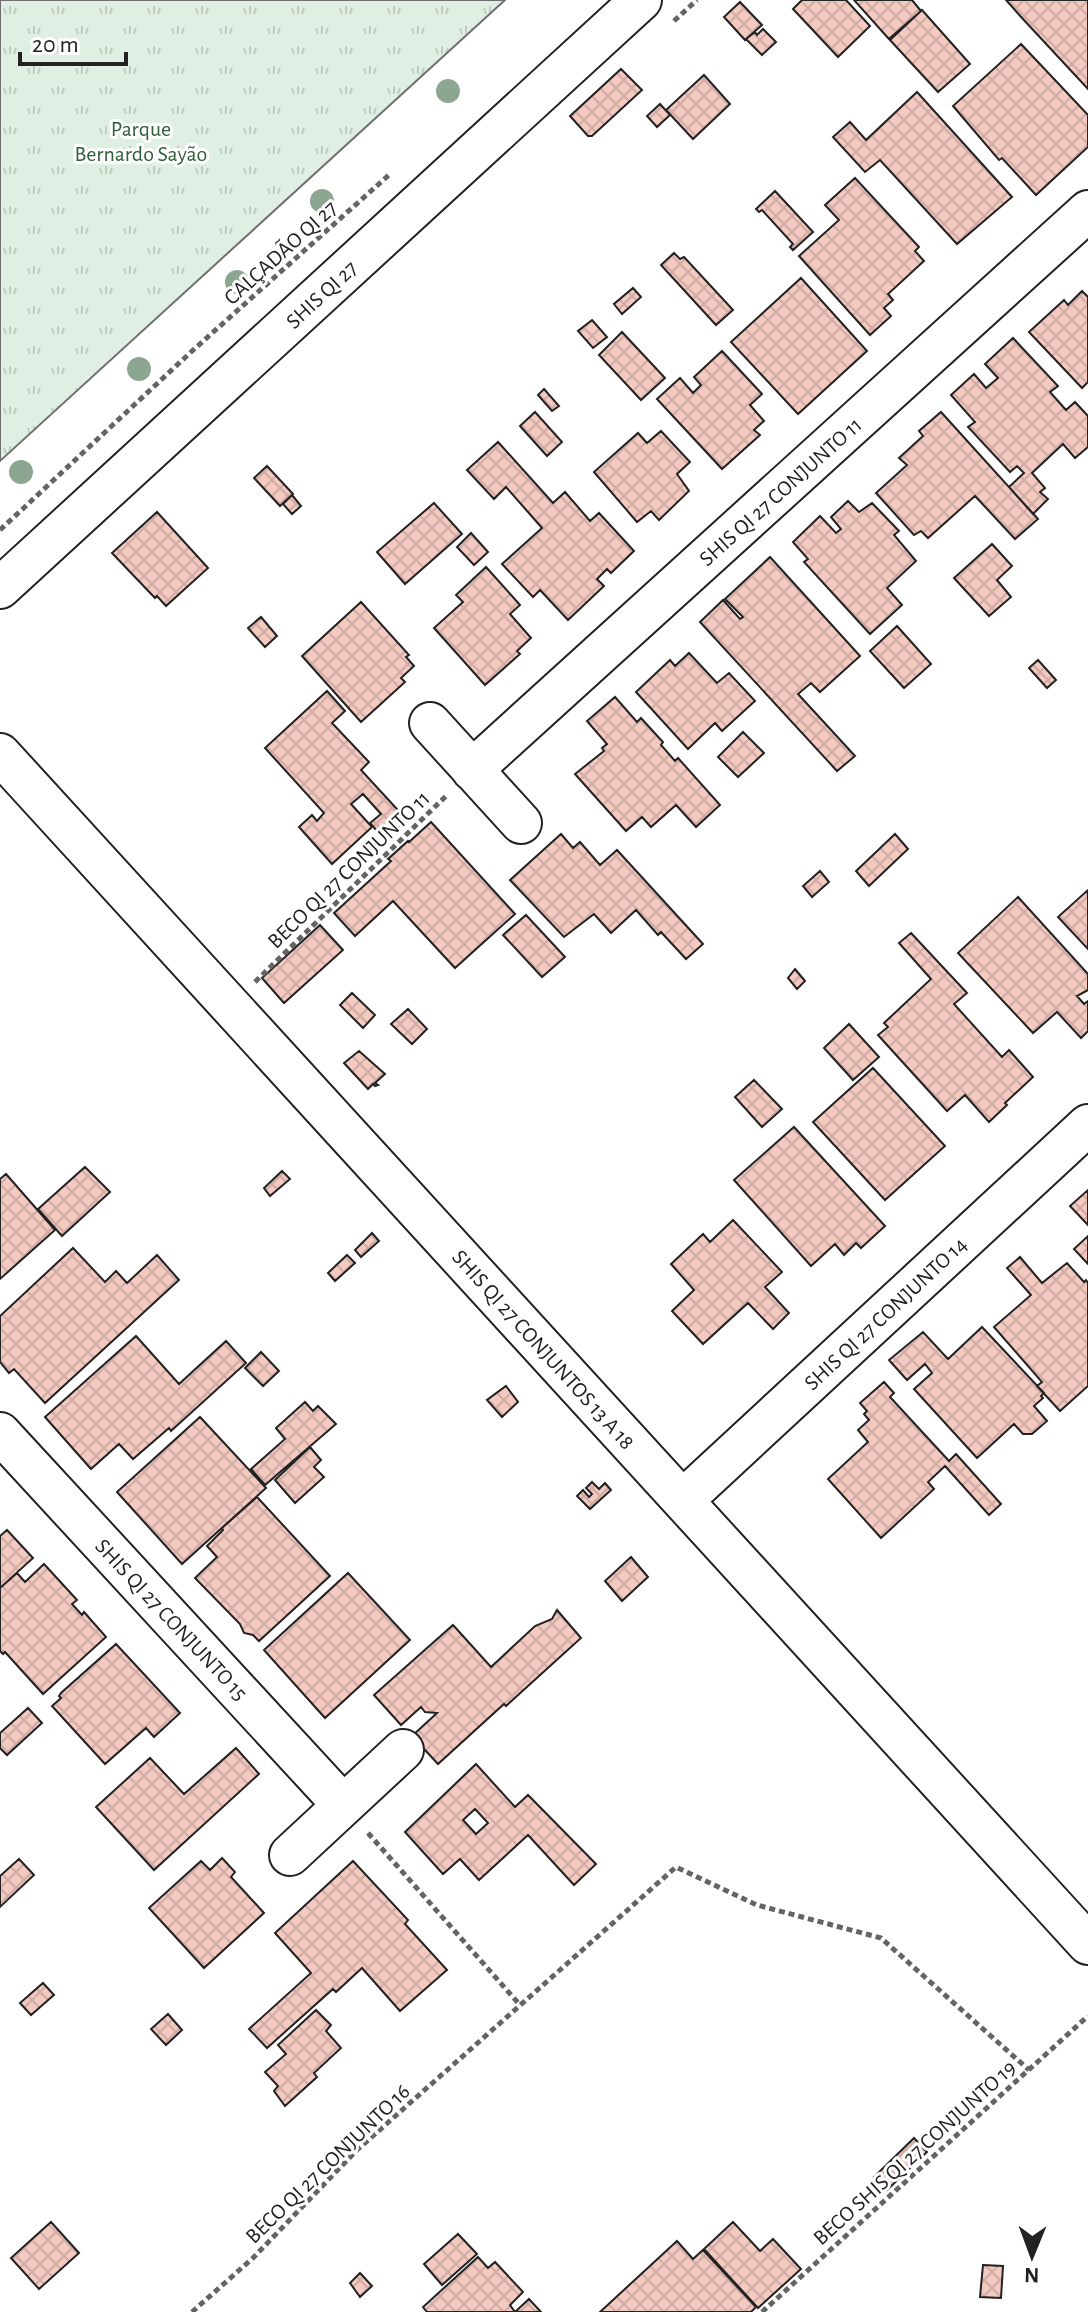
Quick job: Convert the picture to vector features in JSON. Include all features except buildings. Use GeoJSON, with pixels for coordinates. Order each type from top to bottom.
{"type":"FeatureCollection","features":[{"type":"Feature","properties":{"kind":"street","name":"SHIS QI 27"},"geometry":{"type":"LineString","coordinates":[[0,588],[641,0]]}},
{"type":"Feature","properties":{"kind":"street","name":"SHIS QI 27 CONJUNTO 11"},"geometry":{"type":"LineString","coordinates":[[472,770],[1088,211]]}},
{"type":"Feature","properties":{"kind":"street"},"geometry":{"type":"LineString","coordinates":[[430,723],[521,823]]}},
{"type":"Feature","properties":{"kind":"street","name":"SHIS QI 27 CONJUNTOS 13 A 18"},"geometry":{"type":"LineString","coordinates":[[0,754],[1088,1944]]}},
{"type":"Feature","properties":{"kind":"street","name":"SHIS QI 27 CONJUNTO 14"},"geometry":{"type":"LineString","coordinates":[[683,1500],[1088,1125]]}},
{"type":"Feature","properties":{"kind":"street","name":"SHIS QI 27 CONJUNTO 15"},"geometry":{"type":"LineString","coordinates":[[0,1433],[343,1805]]}},
{"type":"Feature","properties":{"kind":"street"},"geometry":{"type":"LineString","coordinates":[[290,1855],[403,1750]]}},
{"type":"Feature","properties":{"kind":"path","name":"CALÇADÃO QI 27"},"geometry":{"type":"LineString","coordinates":[[0,530],[191,352],[394,171]]}},
{"type":"Feature","properties":{"kind":"path","name":"BECO QI 27 CONJUNTO 11"},"geometry":{"type":"LineString","coordinates":[[246,991],[472,770]]}},
{"type":"Feature","properties":{"kind":"path"},"geometry":{"type":"LineString","coordinates":[[343,1805],[520,2005]]}},
{"type":"Feature","properties":{"kind":"path","name":"BECO QI 27 CONJUNTO 16"},"geometry":{"type":"LineString","coordinates":[[192,2312],[253,2258],[357,2150],[676,1867],[757,1905],[881,1938],[1029,2070]]}},
{"type":"Feature","properties":{"kind":"path","name":"BECO SHIS QI 27 CONJUNTO 19"},"geometry":{"type":"LineString","coordinates":[[762,2312],[1088,2016]]}},
{"type":"Feature","properties":{"kind":"green space","name":"Parque Bernardo Sayão"},"geometry":{"type":"Polygon","coordinates":[[[0,0],[505,0],[0,461],[0,0]]]}}]}
